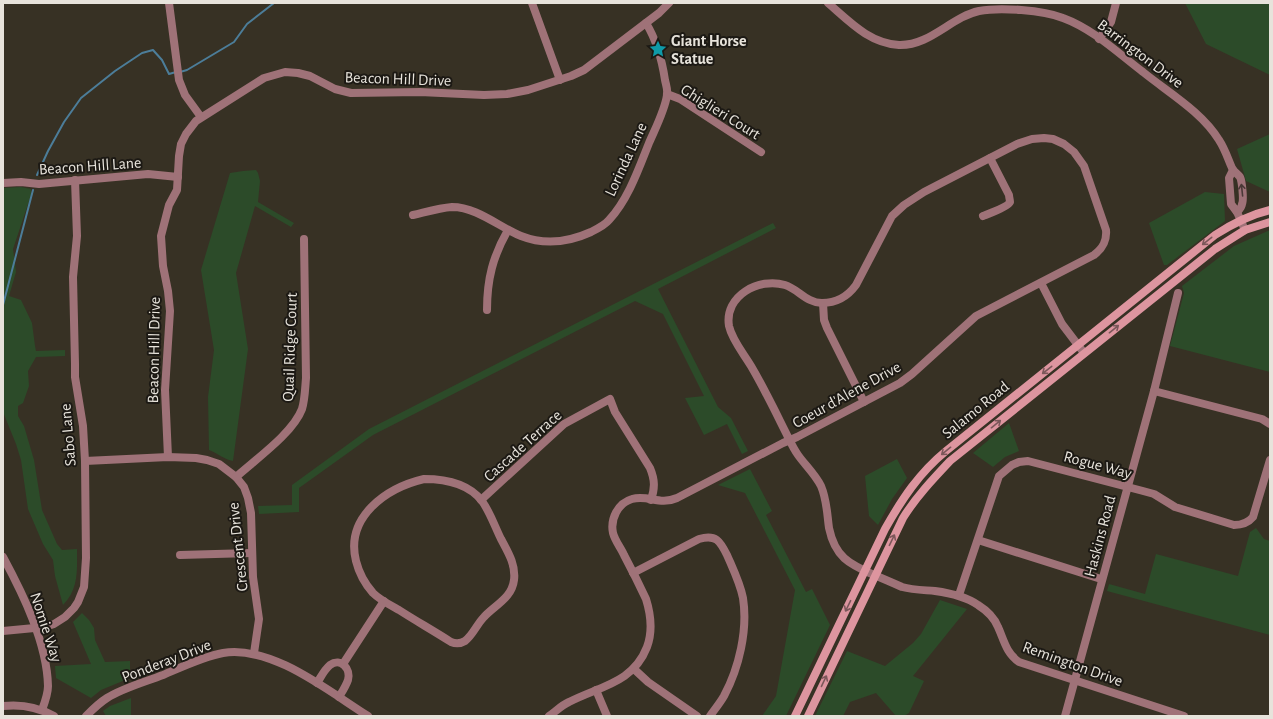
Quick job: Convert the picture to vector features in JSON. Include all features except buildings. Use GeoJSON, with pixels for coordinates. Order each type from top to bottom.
{"type":"FeatureCollection","features":[{"type":"Feature","properties":{"kind":"main road","name":"Salamo Road"},"geometry":{"type":"LineString","coordinates":[[796,716],[885,529],[901,500],[930,465],[1215,236],[1240,220],[1270,210]]}},
{"type":"Feature","properties":{"kind":"main road","name":"Salamo Road"},"geometry":{"type":"LineString","coordinates":[[808,716],[905,514],[933,479],[950,461],[1215,249],[1245,230],[1270,222]]}},
{"type":"Feature","properties":{"kind":"street"},"geometry":{"type":"LineString","coordinates":[[169,3],[179,80],[185,95],[201,118]]}},
{"type":"Feature","properties":{"kind":"street"},"geometry":{"type":"LineString","coordinates":[[532,3],[560,80]]}},
{"type":"Feature","properties":{"kind":"street","name":"Beacon Hill Drive"},"geometry":{"type":"LineString","coordinates":[[168,458],[166,390],[170,311],[161,236],[169,205],[177,190],[179,156],[182,143],[193,124],[264,78],[286,72],[306,75],[335,89],[351,93],[420,92],[496,95],[532,90],[560,80],[590,66],[659,13],[669,3]]}},
{"type":"Feature","properties":{"kind":"street","name":"Barrington Drive"},"geometry":{"type":"LineString","coordinates":[[828,3],[861,32],[882,42],[894,44],[907,44],[925,39],[960,18],[974,12],[988,10],[1028,11],[1051,15],[1073,22],[1099,39],[1203,119],[1212,129],[1224,148],[1233,170],[1240,178],[1242,204],[1237,212]]}},
{"type":"Feature","properties":{"kind":"street"},"geometry":{"type":"LineString","coordinates":[[1099,39],[1111,22],[1116,3]]}},
{"type":"Feature","properties":{"kind":"street","name":"Lorinda Lane"},"geometry":{"type":"LineString","coordinates":[[413,215],[442,208],[458,208],[476,213],[522,236],[561,242],[583,236],[608,221],[628,193],[661,114],[667,94],[660,54],[646,23]]}},
{"type":"Feature","properties":{"kind":"street","name":"Ghiglieri Court"},"geometry":{"type":"LineString","coordinates":[[667,94],[680,99],[761,152]]}},
{"type":"Feature","properties":{"kind":"street","name":"Coeur d'Alene Drive"},"geometry":{"type":"LineString","coordinates":[[549,716],[568,702],[617,680],[634,669],[641,659],[648,643],[651,622],[646,599],[613,532],[613,518],[621,506],[630,499],[643,498],[659,501],[670,501],[677,498],[890,389],[912,374],[976,316],[1100,251],[1105,242],[1106,230],[1084,166],[1079,157],[1068,147],[1058,141],[1044,138],[1026,140],[914,197],[901,206],[889,221],[856,286],[842,298],[836,301],[823,303]]}},
{"type":"Feature","properties":{"kind":"street"},"geometry":{"type":"LineString","coordinates":[[982,216],[1004,207],[1009,204],[1010,201],[1009,195],[990,158]]}},
{"type":"Feature","properties":{"kind":"street"},"geometry":{"type":"LineString","coordinates":[[1233,170],[1229,178],[1231,204],[1237,212],[1245,230]]}},
{"type":"Feature","properties":{"kind":"street","name":"Beacon Hill Lane"},"geometry":{"type":"LineString","coordinates":[[3,183],[21,182],[39,184],[148,174],[178,177]]}},
{"type":"Feature","properties":{"kind":"street","name":"Sabo Lane"},"geometry":{"type":"LineString","coordinates":[[3,631],[50,626],[65,618],[78,602],[84,587],[86,558],[85,460],[83,426],[75,369],[73,277],[77,236],[75,180]]}},
{"type":"Feature","properties":{"kind":"street"},"geometry":{"type":"LineString","coordinates":[[487,310],[486,295],[492,264],[508,230]]}},
{"type":"Feature","properties":{"kind":"street","name":"Quail Ridge Court"},"geometry":{"type":"LineString","coordinates":[[236,477],[284,434],[295,422],[302,409],[306,378],[304,239]]}},
{"type":"Feature","properties":{"kind":"street","name":"Remington Drive"},"geometry":{"type":"LineString","coordinates":[[823,303],[811,301],[784,285],[765,283],[754,286],[738,296],[730,309],[729,327],[757,376],[798,454],[820,485],[824,495],[833,541],[837,550],[848,562],[895,584],[909,589],[934,591],[959,596],[978,605],[993,618],[998,625],[1008,652],[1012,658],[1019,662],[1184,716]]}},
{"type":"Feature","properties":{"kind":"street"},"geometry":{"type":"LineString","coordinates":[[1041,283],[1062,324],[1084,354]]}},
{"type":"Feature","properties":{"kind":"street","name":"Haskins Road"},"geometry":{"type":"LineString","coordinates":[[1064,716],[1154,391],[1178,293]]}},
{"type":"Feature","properties":{"kind":"street"},"geometry":{"type":"LineString","coordinates":[[823,303],[823,314],[827,328],[864,402]]}},
{"type":"Feature","properties":{"kind":"street"},"geometry":{"type":"LineString","coordinates":[[1154,391],[1262,419],[1270,424]]}},
{"type":"Feature","properties":{"kind":"street","name":"Cascade Terrace"},"geometry":{"type":"LineString","coordinates":[[481,500],[564,424],[610,399],[616,412],[654,476],[654,491],[651,500]]}},
{"type":"Feature","properties":{"kind":"street","name":"Crescent Drive"},"geometry":{"type":"LineString","coordinates":[[85,460],[196,458],[207,460],[224,467],[236,477],[244,487],[251,513],[251,553],[259,619],[254,653]]}},
{"type":"Feature","properties":{"kind":"street","name":"Rogue Way"},"geometry":{"type":"LineString","coordinates":[[959,596],[999,476],[1007,468],[1019,462],[1028,461],[1038,463],[1127,486],[1154,494],[1176,507],[1187,511],[1234,525],[1240,525],[1249,522],[1253,517],[1270,460]]}},
{"type":"Feature","properties":{"kind":"street","name":"Cascade Terrace"},"geometry":{"type":"LineString","coordinates":[[424,479],[454,482],[470,490],[481,500],[513,562],[514,580],[512,589],[508,595],[484,617],[468,638],[463,642],[456,644],[384,601],[375,595],[364,580],[358,569],[355,555],[355,540],[358,526],[368,510],[378,500],[387,495],[412,482],[424,479]]}},
{"type":"Feature","properties":{"kind":"street"},"geometry":{"type":"LineString","coordinates":[[633,573],[699,539],[711,537],[720,542],[739,584],[743,598],[744,621],[735,671],[724,696],[710,716]]}},
{"type":"Feature","properties":{"kind":"street"},"geometry":{"type":"LineString","coordinates":[[978,540],[1101,579]]}},
{"type":"Feature","properties":{"kind":"street"},"geometry":{"type":"LineString","coordinates":[[180,555],[251,553]]}},
{"type":"Feature","properties":{"kind":"street","name":"Nomie Way"},"geometry":{"type":"LineString","coordinates":[[3,557],[23,594],[45,659],[48,687],[42,710]]}},
{"type":"Feature","properties":{"kind":"street"},"geometry":{"type":"LineString","coordinates":[[343,664],[384,601]]}},
{"type":"Feature","properties":{"kind":"street","name":"Ponderay Drive"},"geometry":{"type":"LineString","coordinates":[[86,716],[100,702],[108,697],[194,662],[224,653],[238,652],[254,653],[279,662],[317,683],[368,716]]}},
{"type":"Feature","properties":{"kind":"street"},"geometry":{"type":"LineString","coordinates":[[317,683],[325,670],[332,664],[338,662],[343,664],[347,667],[349,673],[348,680],[338,697]]}},
{"type":"Feature","properties":{"kind":"street"},"geometry":{"type":"LineString","coordinates":[[634,669],[648,682],[697,716]]}},
{"type":"Feature","properties":{"kind":"street"},"geometry":{"type":"LineString","coordinates":[[596,690],[607,716]]}},
{"type":"Feature","properties":{"kind":"street"},"geometry":{"type":"LineString","coordinates":[[3,706],[27,706],[42,710],[54,716]]}},
{"type":"Feature","properties":{"kind":"green space"},"geometry":{"type":"Polygon","coordinates":[[[1185,3],[1270,3],[1270,75],[1206,44],[1185,3]]]}},
{"type":"Feature","properties":{"kind":"green space"},"geometry":{"type":"Polygon","coordinates":[[[1270,134],[1270,192],[1246,181],[1237,149],[1270,134]]]}},
{"type":"Feature","properties":{"kind":"green space"},"geometry":{"type":"Polygon","coordinates":[[[256,170],[260,181],[258,202],[294,223],[291,227],[255,206],[236,273],[248,349],[233,461],[209,450],[208,397],[214,350],[201,270],[230,173],[256,170]]]}},
{"type":"Feature","properties":{"kind":"green space"},"geometry":{"type":"Polygon","coordinates":[[[21,187],[31,189],[31,195],[13,249],[16,272],[9,296],[21,300],[32,323],[36,351],[65,350],[65,356],[36,357],[28,371],[29,386],[23,403],[18,406],[18,416],[24,426],[34,460],[42,510],[57,544],[62,550],[77,549],[76,579],[72,592],[63,605],[55,576],[53,560],[43,544],[28,509],[21,460],[3,412],[3,188],[21,187]]]}},
{"type":"Feature","properties":{"kind":"green space"},"geometry":{"type":"Polygon","coordinates":[[[1205,192],[1224,194],[1225,221],[1167,265],[1164,265],[1149,223],[1205,192]]]}},
{"type":"Feature","properties":{"kind":"green space"},"geometry":{"type":"Polygon","coordinates":[[[773,223],[776,228],[658,289],[718,407],[731,418],[748,451],[742,454],[727,424],[704,435],[685,398],[704,396],[663,314],[635,301],[373,435],[299,488],[299,512],[259,514],[258,506],[292,505],[292,485],[369,429],[773,223]]]}},
{"type":"Feature","properties":{"kind":"green space"},"geometry":{"type":"Polygon","coordinates":[[[1270,230],[1270,372],[1170,346],[1184,293],[1182,286],[1234,246],[1270,230]]]}},
{"type":"Feature","properties":{"kind":"green space"},"geometry":{"type":"Polygon","coordinates":[[[1009,423],[1019,451],[1005,457],[993,467],[973,453],[1009,423]]]}},
{"type":"Feature","properties":{"kind":"green space"},"geometry":{"type":"Polygon","coordinates":[[[897,459],[907,478],[892,499],[878,525],[869,516],[865,476],[897,459]]]}},
{"type":"Feature","properties":{"kind":"green space"},"geometry":{"type":"Polygon","coordinates":[[[750,469],[772,511],[766,515],[806,592],[812,589],[830,625],[786,716],[762,716],[776,696],[795,590],[745,493],[718,485],[750,469]]]}},
{"type":"Feature","properties":{"kind":"green space"},"geometry":{"type":"Polygon","coordinates":[[[1256,528],[1264,539],[1270,541],[1270,635],[1107,591],[1109,584],[1145,594],[1156,554],[1238,576],[1250,532],[1256,528]]]}},
{"type":"Feature","properties":{"kind":"green space"},"geometry":{"type":"Polygon","coordinates":[[[940,600],[967,609],[913,676],[924,681],[909,713],[904,716],[896,716],[876,693],[850,702],[843,716],[815,716],[847,651],[885,666],[913,643],[921,634],[940,600]]]}},
{"type":"Feature","properties":{"kind":"green space"},"geometry":{"type":"Polygon","coordinates":[[[82,613],[94,628],[95,640],[105,662],[130,661],[130,678],[101,690],[91,698],[56,678],[55,666],[91,664],[73,622],[82,613]]]}},
{"type":"Feature","properties":{"kind":"green space"},"geometry":{"type":"Polygon","coordinates":[[[131,698],[131,716],[106,716],[103,711],[110,706],[131,698]]]}},
{"type":"Feature","properties":{"kind":"waterway"},"geometry":{"type":"LineString","coordinates":[[180,72],[187,70],[234,42],[247,24],[274,3]]}},
{"type":"Feature","properties":{"kind":"waterway"},"geometry":{"type":"LineString","coordinates":[[37,175],[64,122],[81,98],[115,71],[142,53],[153,50],[162,60],[169,74],[176,72]]}},
{"type":"Feature","properties":{"kind":"waterway"},"geometry":{"type":"LineString","coordinates":[[3,305],[33,190]]}},
{"type":"Feature","properties":{"kind":"place","name":"Giant Horse Statue"},"geometry":{"type":"Point","coordinates":[658,49]}}]}
